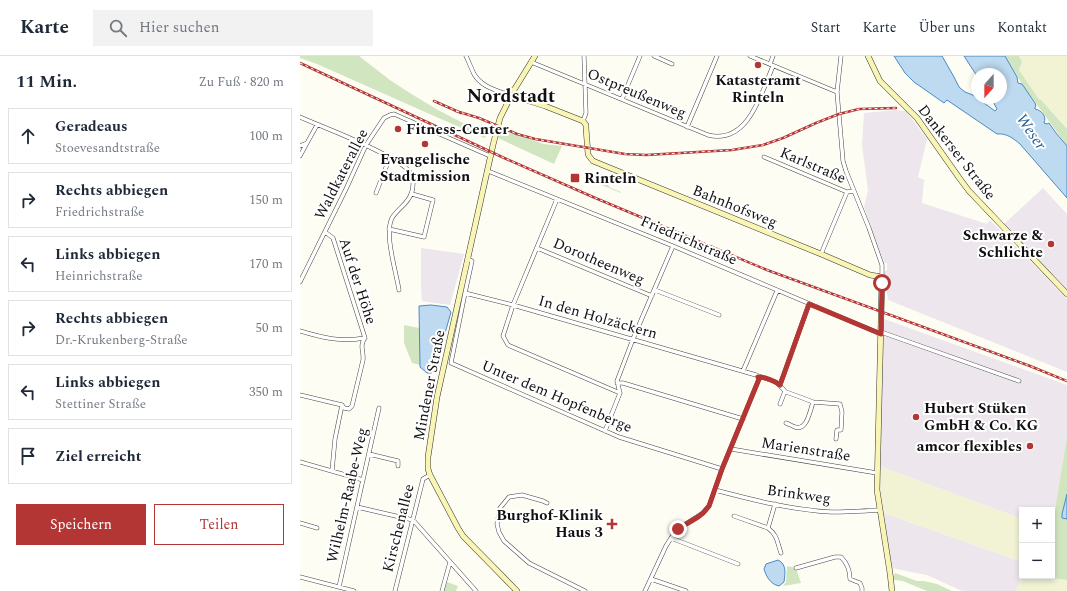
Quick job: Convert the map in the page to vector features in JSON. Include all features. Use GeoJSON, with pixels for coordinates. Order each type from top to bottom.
{"type":"FeatureCollection","features":[{"type":"Feature","properties":{"kind":"main road"},"geometry":{"type":"LineString","coordinates":[[514,90],[535,56]]}},
{"type":"Feature","properties":{"kind":"main road","name":"Dankerser Straße"},"geometry":{"type":"LineString","coordinates":[[868,56],[880,81],[917,118],[969,191],[1067,294]]}},
{"type":"Feature","properties":{"kind":"main road"},"geometry":{"type":"LineString","coordinates":[[514,90],[509,90],[506,94],[506,98],[512,101],[517,98],[535,102],[583,121]]}},
{"type":"Feature","properties":{"kind":"main road"},"geometry":{"type":"LineString","coordinates":[[514,90],[517,94],[517,98]]}},
{"type":"Feature","properties":{"kind":"main road","name":"Mindener Straße"},"geometry":{"type":"LineString","coordinates":[[509,100],[500,118],[490,156],[488,171],[435,406],[428,457],[428,469],[460,532],[518,591]]}},
{"type":"Feature","properties":{"kind":"main road","name":"Bahnhofsweg"},"geometry":{"type":"LineString","coordinates":[[583,121],[586,125],[587,148],[589,156],[593,161],[870,275],[882,277]]}},
{"type":"Feature","properties":{"kind":"main road"},"geometry":{"type":"LineString","coordinates":[[882,277],[877,490],[892,591]]}},
{"type":"Feature","properties":{"kind":"street"},"geometry":{"type":"LineString","coordinates":[[466,56],[475,75],[482,84],[506,94]]}},
{"type":"Feature","properties":{"kind":"street"},"geometry":{"type":"LineString","coordinates":[[583,121],[586,113],[584,56]]}},
{"type":"Feature","properties":{"kind":"street"},"geometry":{"type":"LineString","coordinates":[[622,99],[640,56]]}},
{"type":"Feature","properties":{"kind":"street"},"geometry":{"type":"LineString","coordinates":[[654,56],[672,64]]}},
{"type":"Feature","properties":{"kind":"street"},"geometry":{"type":"LineString","coordinates":[[688,127],[717,56]]}},
{"type":"Feature","properties":{"kind":"street"},"geometry":{"type":"LineString","coordinates":[[750,56],[838,92]]}},
{"type":"Feature","properties":{"kind":"street"},"geometry":{"type":"LineString","coordinates":[[771,65],[773,56]]}},
{"type":"Feature","properties":{"kind":"street"},"geometry":{"type":"LineString","coordinates":[[841,56],[838,92],[843,161],[882,265],[882,277]]}},
{"type":"Feature","properties":{"kind":"street","name":"Ostpreußenweg"},"geometry":{"type":"LineString","coordinates":[[531,62],[713,136],[722,136],[740,129],[751,116],[771,65]]}},
{"type":"Feature","properties":{"kind":"street","name":"Waldkaterallee"},"geometry":{"type":"LineString","coordinates":[[300,282],[366,145],[384,118],[394,114],[490,156]]}},
{"type":"Feature","properties":{"kind":"street"},"geometry":{"type":"LineString","coordinates":[[300,117],[372,147],[402,164],[411,172],[413,186],[412,194],[407,202],[392,217],[390,228],[389,241],[400,290]]}},
{"type":"Feature","properties":{"kind":"street"},"geometry":{"type":"LineString","coordinates":[[300,156],[317,125]]}},
{"type":"Feature","properties":{"kind":"street"},"geometry":{"type":"LineString","coordinates":[[300,146],[307,143]]}},
{"type":"Feature","properties":{"kind":"street"},"geometry":{"type":"LineString","coordinates":[[376,193],[390,157]]}},
{"type":"Feature","properties":{"kind":"street","name":"Karlstraße"},"geometry":{"type":"LineString","coordinates":[[764,157],[847,192],[854,191]]}},
{"type":"Feature","properties":{"kind":"street","name":"Friedrichstraße"},"geometry":{"type":"LineString","coordinates":[[488,171],[881,333],[1019,381]]}},
{"type":"Feature","properties":{"kind":"street"},"geometry":{"type":"LineString","coordinates":[[821,254],[847,192]]}},
{"type":"Feature","properties":{"kind":"street"},"geometry":{"type":"LineString","coordinates":[[390,228],[424,237],[433,200],[412,194]]}},
{"type":"Feature","properties":{"kind":"street"},"geometry":{"type":"LineString","coordinates":[[557,199],[513,305],[503,336],[508,345],[620,393]]}},
{"type":"Feature","properties":{"kind":"street","name":"Auf der Höhe"},"geometry":{"type":"LineString","coordinates":[[325,232],[333,238],[365,338],[362,342],[364,355],[352,406],[349,409],[344,408],[342,405]]}},
{"type":"Feature","properties":{"kind":"street"},"geometry":{"type":"LineString","coordinates":[[605,431],[620,393],[617,381],[633,339],[673,246]]}},
{"type":"Feature","properties":{"kind":"street","name":"Dorotheenweg"},"geometry":{"type":"LineString","coordinates":[[537,248],[652,296]]}},
{"type":"Feature","properties":{"kind":"street"},"geometry":{"type":"LineString","coordinates":[[465,293],[472,261],[468,259]]}},
{"type":"Feature","properties":{"kind":"street"},"geometry":{"type":"LineString","coordinates":[[655,290],[719,315]]}},
{"type":"Feature","properties":{"kind":"street"},"geometry":{"type":"LineString","coordinates":[[743,371],[777,291]]}},
{"type":"Feature","properties":{"kind":"street","name":"In den Holzäckern"},"geometry":{"type":"LineString","coordinates":[[465,293],[513,305],[743,371],[776,382],[780,385]]}},
{"type":"Feature","properties":{"kind":"street","name":"Unter dem Hopfenberge"},"geometry":{"type":"LineString","coordinates":[[465,293],[451,363],[619,437],[722,469]]}},
{"type":"Feature","properties":{"kind":"street"},"geometry":{"type":"LineString","coordinates":[[809,304],[780,385],[785,391],[813,402],[840,404],[842,412],[841,430],[837,430],[836,439]]}},
{"type":"Feature","properties":{"kind":"street"},"geometry":{"type":"LineString","coordinates":[[300,332],[328,339],[342,340],[365,338]]}},
{"type":"Feature","properties":{"kind":"street"},"geometry":{"type":"LineString","coordinates":[[645,591],[671,538],[678,529],[703,513],[709,506],[722,469],[759,379],[758,377]]}},
{"type":"Feature","properties":{"kind":"street"},"geometry":{"type":"LineString","coordinates":[[617,383],[623,383],[743,419]]}},
{"type":"Feature","properties":{"kind":"street"},"geometry":{"type":"LineString","coordinates":[[780,404],[785,391]]}},
{"type":"Feature","properties":{"kind":"street"},"geometry":{"type":"LineString","coordinates":[[300,395],[342,405],[335,439],[332,471]]}},
{"type":"Feature","properties":{"kind":"street"},"geometry":{"type":"LineString","coordinates":[[786,423],[800,428],[805,425],[813,402]]}},
{"type":"Feature","properties":{"kind":"street","name":"Wilhelm-Raabe-Weg"},"geometry":{"type":"LineString","coordinates":[[338,587],[379,408]]}},
{"type":"Feature","properties":{"kind":"street","name":"Marienstraße"},"geometry":{"type":"LineString","coordinates":[[731,449],[877,473]]}},
{"type":"Feature","properties":{"kind":"street"},"geometry":{"type":"LineString","coordinates":[[369,454],[398,461],[398,466]]}},
{"type":"Feature","properties":{"kind":"street"},"geometry":{"type":"LineString","coordinates":[[300,462],[363,480]]}},
{"type":"Feature","properties":{"kind":"street","name":"Kirschenallee"},"geometry":{"type":"LineString","coordinates":[[396,591],[423,478],[430,475]]}},
{"type":"Feature","properties":{"kind":"street","name":"Brinkweg"},"geometry":{"type":"LineString","coordinates":[[715,490],[748,499],[817,511],[832,512],[880,510]]}},
{"type":"Feature","properties":{"kind":"street"},"geometry":{"type":"LineString","coordinates":[[547,504],[543,501],[522,495],[508,497],[500,508],[497,524],[499,532],[504,541],[529,563],[586,591]]}},
{"type":"Feature","properties":{"kind":"street"},"geometry":{"type":"LineString","coordinates":[[768,528],[775,504]]}},
{"type":"Feature","properties":{"kind":"street"},"geometry":{"type":"LineString","coordinates":[[357,507],[413,520],[476,591]]}},
{"type":"Feature","properties":{"kind":"street"},"geometry":{"type":"LineString","coordinates":[[734,516],[768,528],[774,532],[781,553]]}},
{"type":"Feature","properties":{"kind":"street"},"geometry":{"type":"LineString","coordinates":[[300,523],[317,528]]}},
{"type":"Feature","properties":{"kind":"street"},"geometry":{"type":"LineString","coordinates":[[671,538],[738,564]]}},
{"type":"Feature","properties":{"kind":"street"},"geometry":{"type":"LineString","coordinates":[[796,568],[835,557],[841,557],[846,562],[850,579],[860,583],[862,591]]}},
{"type":"Feature","properties":{"kind":"street"},"geometry":{"type":"LineString","coordinates":[[442,591],[450,562]]}},
{"type":"Feature","properties":{"kind":"street"},"geometry":{"type":"LineString","coordinates":[[300,577],[354,591]]}},
{"type":"Feature","properties":{"kind":"street"},"geometry":{"type":"LineString","coordinates":[[651,579],[686,591]]}},
{"type":"Feature","properties":{"kind":"shaded area"},"geometry":{"type":"Polygon","coordinates":[[[895,110],[906,111],[927,139],[918,177],[924,180],[922,203],[987,224],[990,220],[1067,299],[1067,372],[888,300],[884,272],[887,270],[887,263],[884,263],[864,207],[868,190],[862,145],[864,113],[895,110]]]}},
{"type":"Feature","properties":{"kind":"shaded area"},"geometry":{"type":"Polygon","coordinates":[[[1043,188],[1067,214],[1067,292],[1004,224],[1043,188]]]}},
{"type":"Feature","properties":{"kind":"shaded area"},"geometry":{"type":"Polygon","coordinates":[[[421,248],[464,254],[450,305],[422,301],[421,248]]]}},
{"type":"Feature","properties":{"kind":"shaded area"},"geometry":{"type":"Polygon","coordinates":[[[884,319],[1067,385],[1067,437],[1055,509],[1055,507],[1019,507],[1019,518],[879,466],[884,319]]]}},
{"type":"Feature","properties":{"kind":"shaded area"},"geometry":{"type":"Polygon","coordinates":[[[884,513],[1019,561],[1019,579],[1020,579],[1016,591],[962,591],[927,575],[891,568],[884,513]]]}},
{"type":"Feature","properties":{"kind":"green space"},"geometry":{"type":"Polygon","coordinates":[[[300,56],[359,56],[390,80],[413,95],[486,135],[485,138],[317,64],[300,58],[300,56]]]}},
{"type":"Feature","properties":{"kind":"green space"},"geometry":{"type":"Polygon","coordinates":[[[1005,56],[1019,56],[1022,62],[1019,70],[1038,98],[1067,129],[1067,146],[1022,84],[1005,56]]]}},
{"type":"Feature","properties":{"kind":"green space"},"geometry":{"type":"Polygon","coordinates":[[[1019,56],[1067,56],[1067,129],[1038,98],[1019,70],[1022,62],[1019,56]]]}},
{"type":"Feature","properties":{"kind":"green space"},"geometry":{"type":"Polygon","coordinates":[[[500,129],[544,144],[562,146],[554,164],[498,138],[500,129]]]}},
{"type":"Feature","properties":{"kind":"green space"},"geometry":{"type":"Polygon","coordinates":[[[590,172],[607,179],[609,187],[621,193],[587,179],[590,172]]]}},
{"type":"Feature","properties":{"kind":"green space"},"geometry":{"type":"Polygon","coordinates":[[[404,325],[419,328],[420,365],[412,363],[404,343],[404,325]]]}},
{"type":"Feature","properties":{"kind":"green space"},"geometry":{"type":"Polygon","coordinates":[[[1067,437],[1067,580],[1055,578],[1055,509],[1067,437]]]}},
{"type":"Feature","properties":{"kind":"green space"},"geometry":{"type":"Polygon","coordinates":[[[879,466],[1019,518],[1019,561],[884,513],[880,490],[879,466]]]}},
{"type":"Feature","properties":{"kind":"green space"},"geometry":{"type":"Polygon","coordinates":[[[787,566],[796,568],[801,583],[783,586],[786,582],[787,566]]]}},
{"type":"Feature","properties":{"kind":"green space"},"geometry":{"type":"Polygon","coordinates":[[[895,573],[917,581],[937,584],[952,591],[927,591],[903,581],[894,580],[892,578],[895,573]]]}},
{"type":"Feature","properties":{"kind":"green space"},"geometry":{"type":"Polygon","coordinates":[[[1055,578],[1067,580],[1067,591],[1016,591],[1020,579],[1055,578]]]}},
{"type":"Feature","properties":{"kind":"green space"},"geometry":{"type":"Polygon","coordinates":[[[447,582],[458,586],[456,591],[444,591],[447,582]]]}},
{"type":"Feature","properties":{"kind":"water","name":"Weser"},"geometry":{"type":"Polygon","coordinates":[[[894,56],[942,56],[959,87],[971,94],[971,104],[985,104],[995,111],[997,109],[994,104],[1007,104],[1007,68],[972,68],[964,56],[1005,56],[1017,77],[1018,83],[1022,84],[1035,103],[1035,109],[1041,112],[1044,116],[1044,123],[1049,123],[1067,146],[1067,198],[1020,144],[1006,135],[997,134],[947,100],[944,103],[914,82],[905,73],[894,56]]]}},
{"type":"Feature","properties":{"kind":"water"},"geometry":{"type":"Polygon","coordinates":[[[431,305],[447,307],[451,312],[434,372],[427,373],[420,367],[419,306],[431,305]]]}},
{"type":"Feature","properties":{"kind":"water"},"geometry":{"type":"Polygon","coordinates":[[[1067,494],[1067,519],[1062,518],[1062,514],[1067,494]]]}},
{"type":"Feature","properties":{"kind":"water"},"geometry":{"type":"Polygon","coordinates":[[[778,560],[783,564],[785,573],[784,582],[779,586],[771,582],[764,569],[766,564],[778,560]]]}},
{"type":"Feature","properties":{"kind":"railway"},"geometry":{"type":"LineString","coordinates":[[300,63],[502,157],[767,270],[1030,366],[1067,381]]}},
{"type":"Feature","properties":{"kind":"railway"},"geometry":{"type":"LineString","coordinates":[[434,101],[461,113]]}},
{"type":"Feature","properties":{"kind":"railway"},"geometry":{"type":"LineString","coordinates":[[456,111],[479,118],[517,134],[535,139],[625,154],[646,155],[732,150],[763,145],[839,114],[859,109],[896,108]]}},
{"type":"Feature","properties":{"kind":"place","name":"Katasteramt Rinteln"},"geometry":{"type":"Point","coordinates":[758,65]}},
{"type":"Feature","properties":{"kind":"place","name":"Fitness-Center"},"geometry":{"type":"Point","coordinates":[398,129]}},
{"type":"Feature","properties":{"kind":"place","name":"Evangelische Stadtmission"},"geometry":{"type":"Point","coordinates":[425,144]}},
{"type":"Feature","properties":{"kind":"place","name":"Rinteln"},"geometry":{"type":"Point","coordinates":[575,178]}},
{"type":"Feature","properties":{"kind":"place","name":"Schwarze & Schlichte"},"geometry":{"type":"Point","coordinates":[1051,244]}},
{"type":"Feature","properties":{"kind":"place","name":"Hubert Stüken GmbH & Co. KG"},"geometry":{"type":"Point","coordinates":[916,417]}},
{"type":"Feature","properties":{"kind":"place","name":"amcor flexibles"},"geometry":{"type":"Point","coordinates":[1030,446]}},
{"type":"Feature","properties":{"kind":"place","name":"Burghof-Klinik Haus 3"},"geometry":{"type":"Point","coordinates":[612,524]}},
{"type":"Feature","properties":{"kind":"district","name":"Nordstadt"},"geometry":{"type":"Point","coordinates":[511,95]}},
{"type":"Feature","properties":{"kind":"route"},"geometry":{"type":"LineString","coordinates":[[678,529],[698,517],[709,506],[722,469],[759,379],[758,377],[776,382],[780,385],[809,304],[881,334],[882,283]]}}]}
